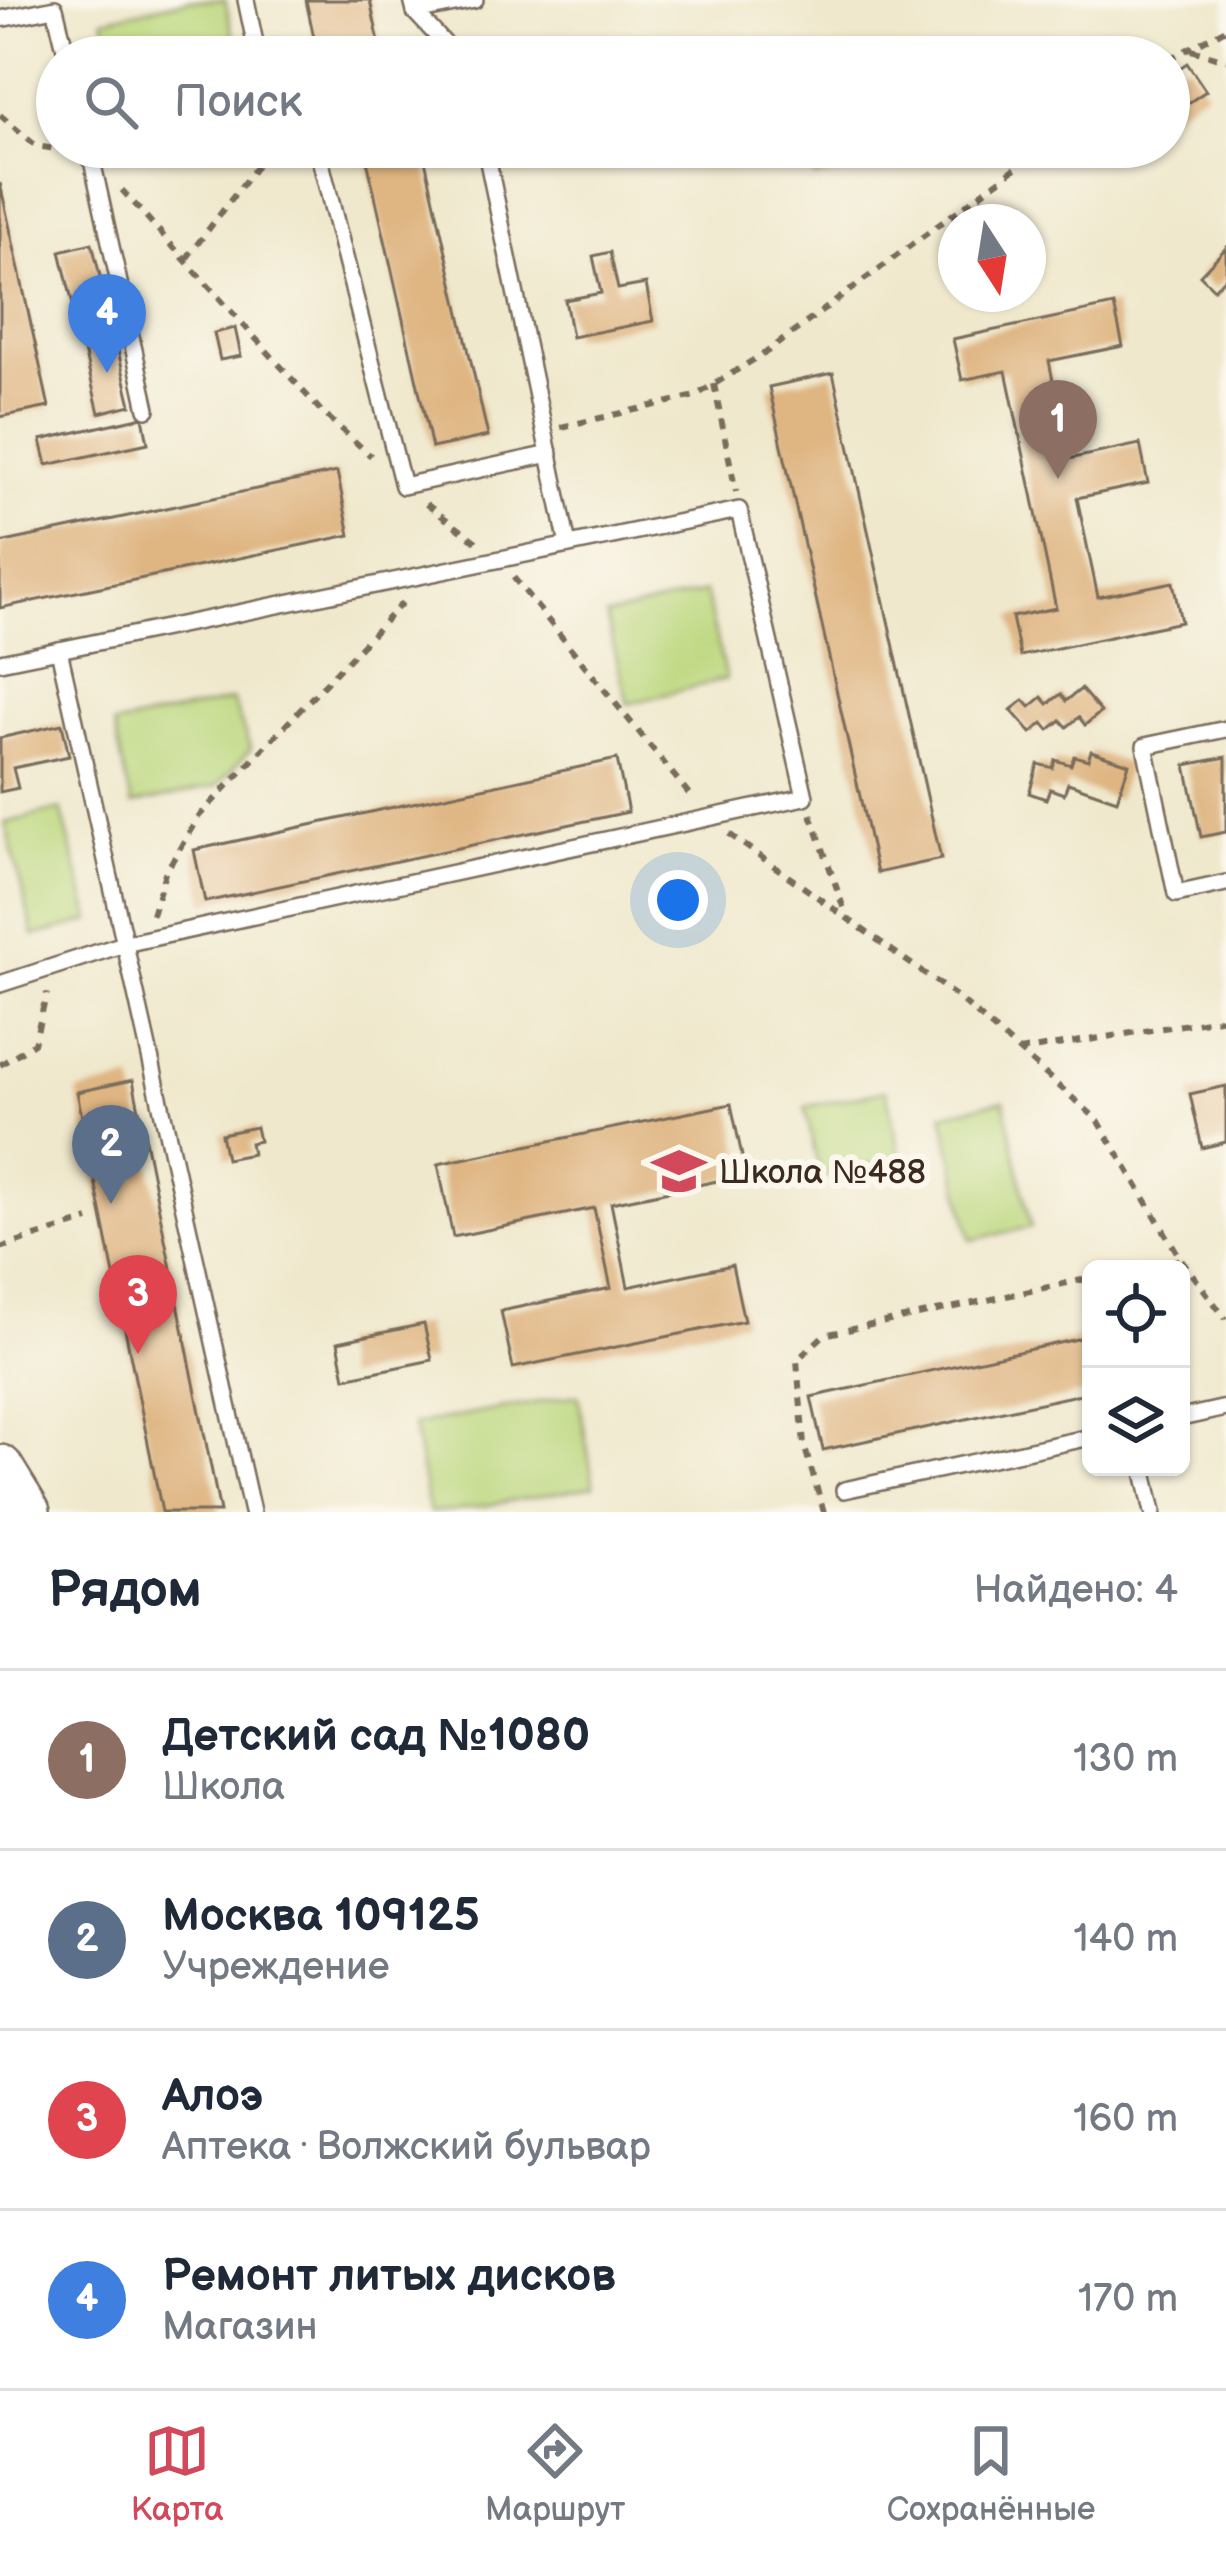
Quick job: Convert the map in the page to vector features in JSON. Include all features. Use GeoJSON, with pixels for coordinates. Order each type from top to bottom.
{"type":"FeatureCollection","features":[{"type":"Feature","properties":{"kind":"main road"},"geometry":{"type":"LineString","coordinates":[[0,1468],[27,1512]]}},
{"type":"Feature","properties":{"kind":"lane"},"geometry":{"type":"LineString","coordinates":[[245,0],[253,36]]}},
{"type":"Feature","properties":{"kind":"lane"},"geometry":{"type":"LineString","coordinates":[[414,6],[475,0]]}},
{"type":"Feature","properties":{"kind":"lane"},"geometry":{"type":"LineString","coordinates":[[414,6],[439,36]]}},
{"type":"Feature","properties":{"kind":"lane"},"geometry":{"type":"LineString","coordinates":[[0,19],[55,8],[62,36]]}},
{"type":"Feature","properties":{"kind":"lane"},"geometry":{"type":"LineString","coordinates":[[94,168],[147,409]]}},
{"type":"Feature","properties":{"kind":"lane"},"geometry":{"type":"LineString","coordinates":[[322,168],[404,486],[550,454]]}},
{"type":"Feature","properties":{"kind":"lane"},"geometry":{"type":"LineString","coordinates":[[489,168],[568,545]]}},
{"type":"Feature","properties":{"kind":"lane"},"geometry":{"type":"LineString","coordinates":[[0,662],[740,510],[805,797],[124,944],[0,984]]}},
{"type":"Feature","properties":{"kind":"lane"},"geometry":{"type":"LineString","coordinates":[[59,650],[252,1512]]}},
{"type":"Feature","properties":{"kind":"lane"},"geometry":{"type":"LineString","coordinates":[[1226,729],[1144,746],[1176,894],[1226,883]]}},
{"type":"Feature","properties":{"kind":"lane"},"geometry":{"type":"LineString","coordinates":[[1190,1416],[1226,1408]]}},
{"type":"Feature","properties":{"kind":"lane"},"geometry":{"type":"LineString","coordinates":[[844,1490],[1082,1439]]}},
{"type":"Feature","properties":{"kind":"lane"},"geometry":{"type":"LineString","coordinates":[[1145,1476],[1154,1512]]}},
{"type":"Feature","properties":{"kind":"path"},"geometry":{"type":"LineString","coordinates":[[1190,47],[1226,29]]}},
{"type":"Feature","properties":{"kind":"path"},"geometry":{"type":"LineString","coordinates":[[1190,50],[1226,60]]}},
{"type":"Feature","properties":{"kind":"path"},"geometry":{"type":"LineString","coordinates":[[0,115],[36,146]]}},
{"type":"Feature","properties":{"kind":"path"},"geometry":{"type":"LineString","coordinates":[[105,168],[321,411],[404,486],[499,560],[708,818],[956,996],[1098,1120],[1181,1259],[1226,1319]]}},
{"type":"Feature","properties":{"kind":"path"},"geometry":{"type":"LineString","coordinates":[[185,260],[255,168]]}},
{"type":"Feature","properties":{"kind":"path"},"geometry":{"type":"LineString","coordinates":[[544,431],[695,396],[768,351],[1016,168]]}},
{"type":"Feature","properties":{"kind":"path"},"geometry":{"type":"LineString","coordinates":[[714,384],[740,510]]}},
{"type":"Feature","properties":{"kind":"path"},"geometry":{"type":"LineString","coordinates":[[144,940],[165,873],[199,816],[432,573]]}},
{"type":"Feature","properties":{"kind":"path"},"geometry":{"type":"LineString","coordinates":[[805,797],[847,918]]}},
{"type":"Feature","properties":{"kind":"path"},"geometry":{"type":"LineString","coordinates":[[0,1065],[34,1043],[54,966]]}},
{"type":"Feature","properties":{"kind":"path"},"geometry":{"type":"LineString","coordinates":[[1019,1051],[1226,1018]]}},
{"type":"Feature","properties":{"kind":"path"},"geometry":{"type":"LineString","coordinates":[[0,1248],[88,1220]]}},
{"type":"Feature","properties":{"kind":"path"},"geometry":{"type":"LineString","coordinates":[[1176,1260],[1181,1259]]}},
{"type":"Feature","properties":{"kind":"path"},"geometry":{"type":"LineString","coordinates":[[824,1512],[804,1445],[796,1360],[824,1335],[1082,1280]]}},
{"type":"Feature","properties":{"kind":"green space"},"geometry":{"type":"Polygon","coordinates":[[[187,0],[225,0],[233,36],[107,36],[103,19],[187,0]]]}},
{"type":"Feature","properties":{"kind":"green space"},"geometry":{"type":"Polygon","coordinates":[[[813,168],[856,168],[815,178],[813,168]]]}},
{"type":"Feature","properties":{"kind":"green space"},"geometry":{"type":"Polygon","coordinates":[[[705,592],[726,679],[628,704],[606,616],[705,592]]]}},
{"type":"Feature","properties":{"kind":"green space"},"geometry":{"type":"Polygon","coordinates":[[[232,700],[251,749],[217,786],[132,805],[114,726],[232,700]]]}},
{"type":"Feature","properties":{"kind":"green space"},"geometry":{"type":"Polygon","coordinates":[[[61,809],[91,921],[34,936],[5,823],[61,809]]]}},
{"type":"Feature","properties":{"kind":"green space"},"geometry":{"type":"Polygon","coordinates":[[[886,1090],[901,1158],[820,1176],[805,1107],[886,1090]]]}},
{"type":"Feature","properties":{"kind":"green space"},"geometry":{"type":"Polygon","coordinates":[[[1004,1100],[1031,1227],[971,1240],[943,1114],[1004,1100]]]}},
{"type":"Feature","properties":{"kind":"green space"},"geometry":{"type":"Polygon","coordinates":[[[578,1395],[594,1486],[429,1512],[413,1425],[578,1395]]]}},
{"type":"Feature","properties":{"kind":"building"},"geometry":{"type":"Polygon","coordinates":[[[306,0],[370,0],[378,36],[314,36],[306,0]]]}},
{"type":"Feature","properties":{"kind":"building"},"geometry":{"type":"Polygon","coordinates":[[[1190,67],[1206,91],[1190,102],[1190,67]]]}},
{"type":"Feature","properties":{"kind":"building"},"geometry":{"type":"Polygon","coordinates":[[[369,168],[427,168],[488,436],[432,448],[369,168]]]}},
{"type":"Feature","properties":{"kind":"building"},"geometry":{"type":"Polygon","coordinates":[[[0,183],[49,407],[0,417],[0,183]]]}},
{"type":"Feature","properties":{"kind":"building"},"geometry":{"type":"Polygon","coordinates":[[[92,243],[131,405],[99,413],[60,251],[92,243]]]}},
{"type":"Feature","properties":{"kind":"building"},"geometry":{"type":"Polygon","coordinates":[[[1226,248],[1226,277],[1214,289],[1200,275],[1226,248]]]}},
{"type":"Feature","properties":{"kind":"building"},"geometry":{"type":"Polygon","coordinates":[[[610,252],[618,289],[646,284],[653,321],[572,337],[565,300],[601,293],[593,256],[610,252]]]}},
{"type":"Feature","properties":{"kind":"building"},"geometry":{"type":"Polygon","coordinates":[[[1114,305],[1123,346],[1049,361],[1069,459],[1140,444],[1148,483],[1077,498],[1098,597],[1173,582],[1181,622],[1020,656],[1012,617],[1056,608],[1006,371],[962,380],[953,339],[1114,305]]]}},
{"type":"Feature","properties":{"kind":"building"},"geometry":{"type":"Polygon","coordinates":[[[235,328],[241,356],[220,360],[214,333],[235,328]]]}},
{"type":"Feature","properties":{"kind":"building"},"geometry":{"type":"Polygon","coordinates":[[[833,373],[941,859],[877,873],[769,387],[833,373]]]}},
{"type":"Feature","properties":{"kind":"building"},"geometry":{"type":"Polygon","coordinates":[[[143,417],[148,443],[47,465],[41,440],[143,417]]]}},
{"type":"Feature","properties":{"kind":"building"},"geometry":{"type":"Polygon","coordinates":[[[337,472],[350,535],[0,608],[0,543],[337,472]]]}},
{"type":"Feature","properties":{"kind":"building"},"geometry":{"type":"Polygon","coordinates":[[[1081,689],[1101,712],[1085,725],[1079,717],[1067,727],[1061,720],[1049,730],[1043,723],[1031,733],[1011,710],[1024,700],[1030,707],[1042,697],[1048,704],[1061,694],[1066,701],[1081,689]]]}},
{"type":"Feature","properties":{"kind":"building"},"geometry":{"type":"Polygon","coordinates":[[[62,724],[69,756],[13,768],[18,788],[0,792],[0,738],[62,724]]]}},
{"type":"Feature","properties":{"kind":"building"},"geometry":{"type":"Polygon","coordinates":[[[1091,751],[1129,764],[1117,800],[1068,783],[1064,794],[1050,789],[1046,799],[1029,793],[1038,764],[1053,768],[1055,760],[1071,765],[1074,756],[1088,760],[1091,751]]]}},
{"type":"Feature","properties":{"kind":"building"},"geometry":{"type":"Polygon","coordinates":[[[1226,757],[1226,832],[1201,837],[1186,765],[1226,757]]]}},
{"type":"Feature","properties":{"kind":"building"},"geometry":{"type":"Polygon","coordinates":[[[617,759],[628,812],[205,902],[194,850],[617,759]]]}},
{"type":"Feature","properties":{"kind":"building"},"geometry":{"type":"Polygon","coordinates":[[[133,1080],[220,1512],[162,1512],[77,1092],[133,1080]]]}},
{"type":"Feature","properties":{"kind":"building"},"geometry":{"type":"Polygon","coordinates":[[[1226,1086],[1226,1142],[1202,1148],[1190,1094],[1226,1086]]]}},
{"type":"Feature","properties":{"kind":"building"},"geometry":{"type":"Polygon","coordinates":[[[731,1104],[746,1175],[611,1203],[628,1287],[732,1265],[744,1321],[513,1368],[501,1311],[611,1288],[594,1208],[453,1237],[438,1164],[731,1104]]]}},
{"type":"Feature","properties":{"kind":"building"},"geometry":{"type":"Polygon","coordinates":[[[256,1127],[259,1141],[250,1143],[252,1154],[226,1159],[221,1134],[256,1127]]]}},
{"type":"Feature","properties":{"kind":"building"},"geometry":{"type":"Polygon","coordinates":[[[424,1324],[432,1360],[345,1378],[338,1342],[424,1324]]]}},
{"type":"Feature","properties":{"kind":"building"},"geometry":{"type":"Polygon","coordinates":[[[1082,1338],[1082,1394],[823,1450],[811,1397],[1082,1338]]]}},
{"type":"Feature","properties":{"kind":"place","name":"Ремонт литых дисков"},"geometry":{"type":"Point","coordinates":[107,373]}},
{"type":"Feature","properties":{"kind":"place","name":"Детский сад №1080"},"geometry":{"type":"Point","coordinates":[1058,479]}},
{"type":"Feature","properties":{"kind":"place","name":"Школа №488"},"geometry":{"type":"Point","coordinates":[679,1171]}},
{"type":"Feature","properties":{"kind":"place","name":"Москва 109125"},"geometry":{"type":"Point","coordinates":[111,1204]}},
{"type":"Feature","properties":{"kind":"place","name":"Алоэ"},"geometry":{"type":"Point","coordinates":[138,1354]}}]}
